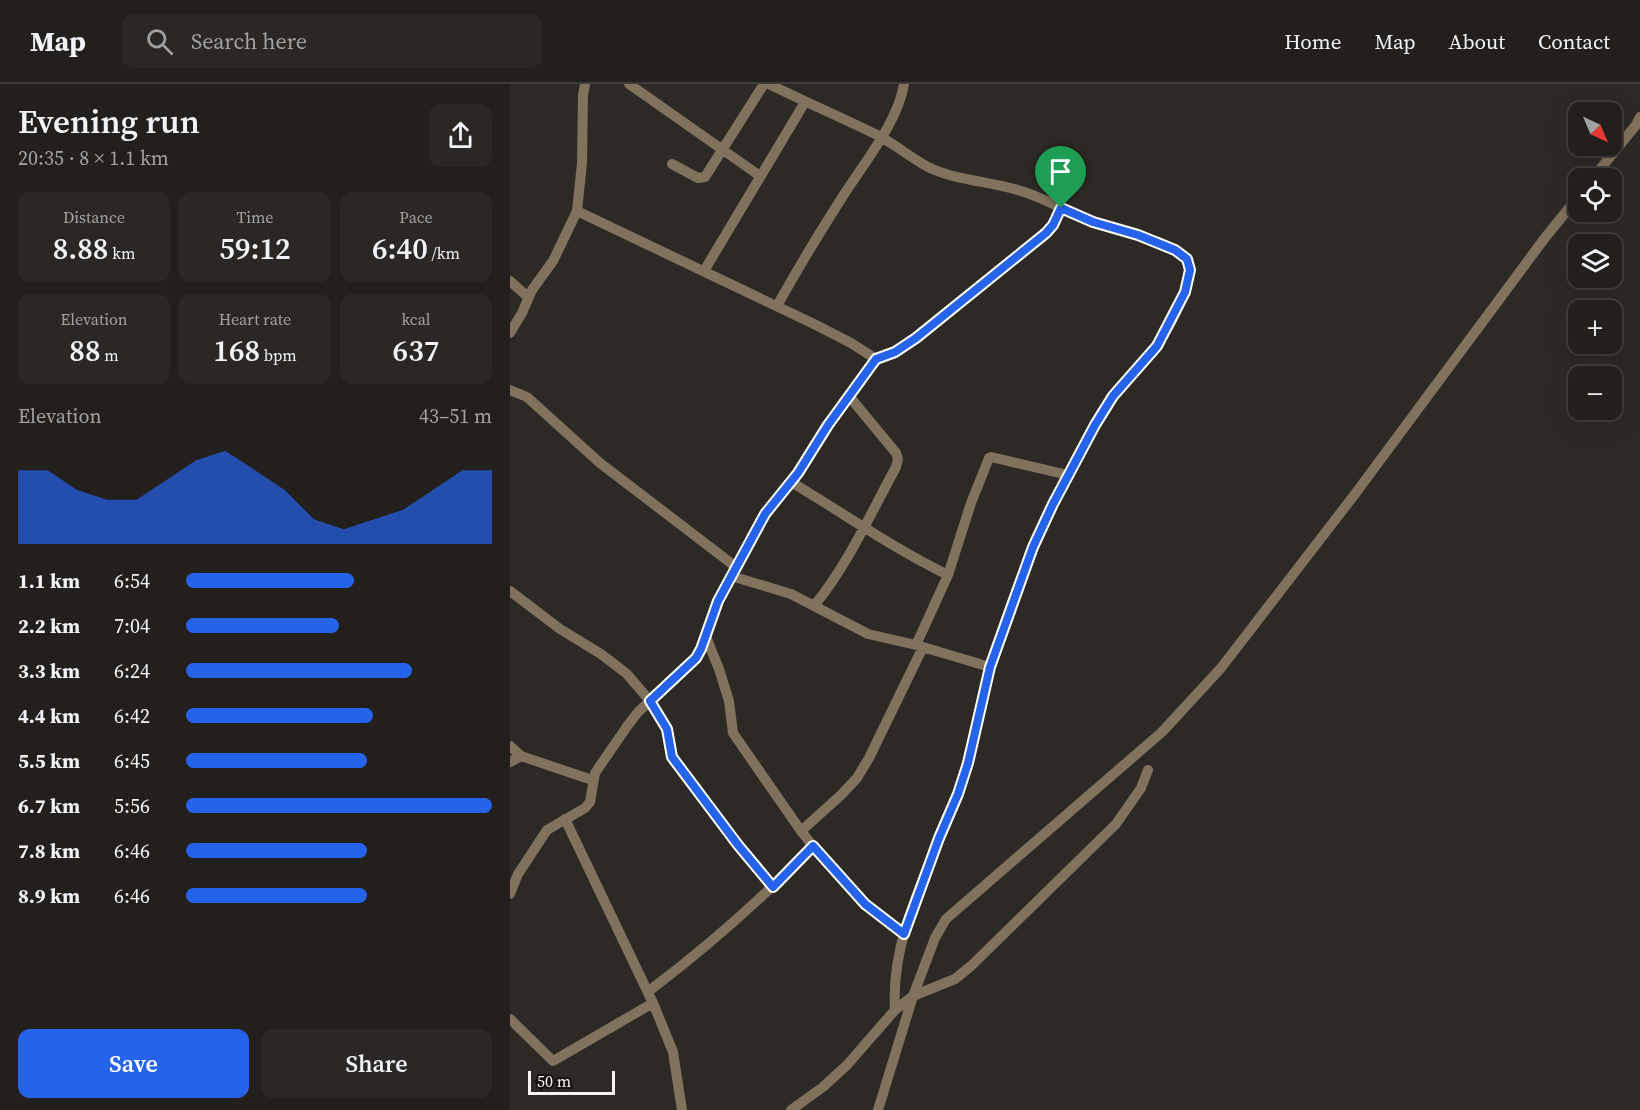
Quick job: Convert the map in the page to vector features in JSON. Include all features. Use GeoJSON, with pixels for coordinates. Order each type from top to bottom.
{"type":"FeatureCollection","features":[{"type":"Feature","properties":{"kind":"street"},"geometry":{"type":"LineString","coordinates":[[510,333],[528,297],[553,261],[577,211],[580,194],[585,84]]}},
{"type":"Feature","properties":{"kind":"street"},"geometry":{"type":"LineString","coordinates":[[629,84],[760,176]]}},
{"type":"Feature","properties":{"kind":"street"},"geometry":{"type":"LineString","coordinates":[[672,164],[698,178],[703,178],[764,84]]}},
{"type":"Feature","properties":{"kind":"street"},"geometry":{"type":"LineString","coordinates":[[769,84],[881,137],[927,166],[981,183],[1025,192],[1093,222],[1138,235],[1175,250],[1187,259],[1190,270],[1185,292],[1157,346],[1113,396],[1095,425],[1033,547],[990,667],[968,763],[904,934],[894,988],[895,1010]]}},
{"type":"Feature","properties":{"kind":"street"},"geometry":{"type":"LineString","coordinates":[[777,306],[805,254],[881,137],[902,100],[904,84]]}},
{"type":"Feature","properties":{"kind":"street"},"geometry":{"type":"LineString","coordinates":[[704,272],[805,102]]}},
{"type":"Feature","properties":{"kind":"street"},"geometry":{"type":"LineString","coordinates":[[1601,168],[1640,117]]}},
{"type":"Feature","properties":{"kind":"street"},"geometry":{"type":"LineString","coordinates":[[510,894],[518,874],[547,830],[585,808],[590,802],[592,780],[614,743],[638,712],[696,658],[718,601],[765,514],[791,482],[876,359],[895,352],[916,338],[1046,233],[1053,225],[1061,208]]}},
{"type":"Feature","properties":{"kind":"street"},"geometry":{"type":"LineString","coordinates":[[878,1110],[913,996],[935,938],[946,919],[1161,732],[1221,668],[1568,210]]}},
{"type":"Feature","properties":{"kind":"street"},"geometry":{"type":"LineString","coordinates":[[577,211],[777,306],[851,343],[876,359]]}},
{"type":"Feature","properties":{"kind":"street"},"geometry":{"type":"LineString","coordinates":[[510,282],[528,297]]}},
{"type":"Feature","properties":{"kind":"street"},"geometry":{"type":"LineString","coordinates":[[510,390],[527,397],[600,464],[733,571],[790,594],[868,634],[990,667]]}},
{"type":"Feature","properties":{"kind":"street"},"geometry":{"type":"LineString","coordinates":[[814,606],[833,582],[896,467],[898,459],[896,453],[849,396]]}},
{"type":"Feature","properties":{"kind":"street"},"geometry":{"type":"LineString","coordinates":[[801,831],[857,778],[869,759],[948,575],[989,458],[1068,476]]}},
{"type":"Feature","properties":{"kind":"street"},"geometry":{"type":"LineString","coordinates":[[791,482],[900,550],[948,575]]}},
{"type":"Feature","properties":{"kind":"street"},"geometry":{"type":"LineString","coordinates":[[510,591],[560,629],[615,664],[650,701],[667,729],[672,757],[738,845],[773,887]]}},
{"type":"Feature","properties":{"kind":"street"},"geometry":{"type":"LineString","coordinates":[[705,637],[719,669],[729,701],[733,733],[813,846],[865,904],[904,934]]}},
{"type":"Feature","properties":{"kind":"street"},"geometry":{"type":"LineString","coordinates":[[510,746],[521,756],[592,780]]}},
{"type":"Feature","properties":{"kind":"street"},"geometry":{"type":"LineString","coordinates":[[510,762],[521,756]]}},
{"type":"Feature","properties":{"kind":"street"},"geometry":{"type":"LineString","coordinates":[[791,1110],[823,1087],[847,1065],[895,1010],[913,996],[955,979],[971,966],[1116,824],[1141,788],[1148,770]]}},
{"type":"Feature","properties":{"kind":"street"},"geometry":{"type":"LineString","coordinates":[[565,819],[649,991],[673,1052],[682,1110]]}},
{"type":"Feature","properties":{"kind":"street"},"geometry":{"type":"LineString","coordinates":[[649,991],[702,951],[773,887],[813,846]]}},
{"type":"Feature","properties":{"kind":"street"},"geometry":{"type":"LineString","coordinates":[[510,1019],[553,1061],[653,1003]]}},
{"type":"Feature","properties":{"kind":"route"},"geometry":{"type":"LineString","coordinates":[[1061,208],[1093,222],[1138,235],[1175,250],[1187,259],[1190,270],[1185,292],[1157,346],[1113,396],[1095,425],[1033,547],[990,667],[968,763],[958,794],[939,838],[904,934],[865,904],[813,846],[773,887],[670,755],[667,729],[650,701],[696,658],[718,601],[759,523],[786,490],[828,425],[876,359],[895,352],[916,338],[1051,229],[1061,208]]}}]}
